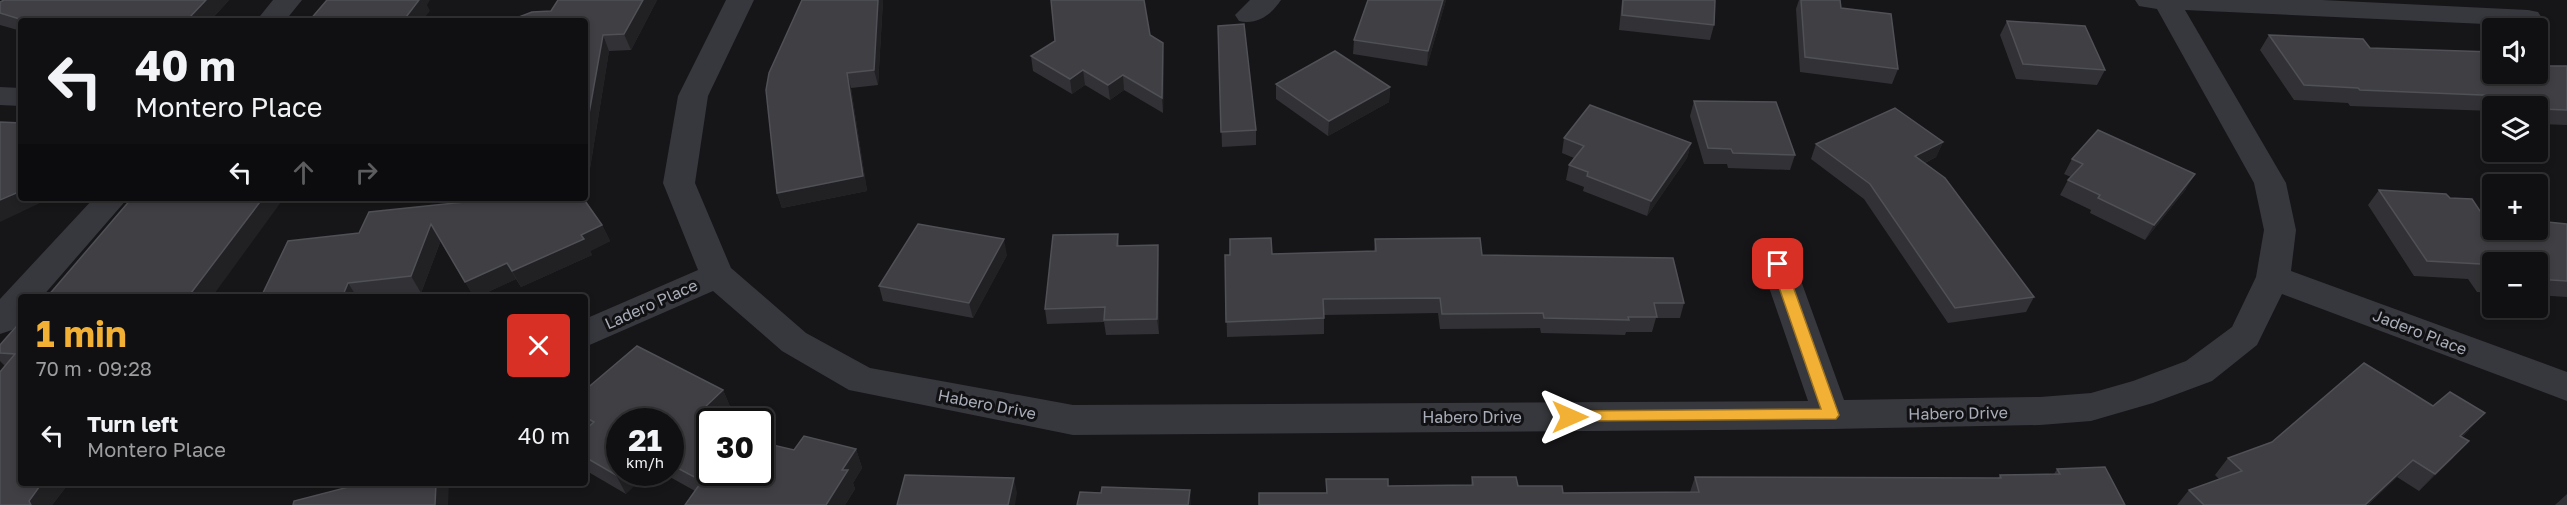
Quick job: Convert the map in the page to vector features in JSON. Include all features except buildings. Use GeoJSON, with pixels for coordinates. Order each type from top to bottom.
{"type":"FeatureCollection","features":[{"type":"Feature","properties":{"kind":"street"},"geometry":{"type":"LineString","coordinates":[[273,18],[288,0]]}},
{"type":"Feature","properties":{"kind":"street","name":"Habero Drive"},"geometry":{"type":"LineString","coordinates":[[740,0],[693,96],[679,183],[717,275],[794,342],[862,380],[1072,420],[1831,415],[2040,411],[2091,407],[2140,393],[2199,371],[2245,336],[2273,277],[2280,230],[2270,183],[2157,1]]}},
{"type":"Feature","properties":{"kind":"street"},"geometry":{"type":"LineString","coordinates":[[2157,1],[2528,18]]}},
{"type":"Feature","properties":{"kind":"street"},"geometry":{"type":"LineString","coordinates":[[0,96],[18,97]]}},
{"type":"Feature","properties":{"kind":"street"},"geometry":{"type":"LineString","coordinates":[[24,294],[109,201]]}},
{"type":"Feature","properties":{"kind":"street"},"geometry":{"type":"LineString","coordinates":[[1778,264],[1831,415]]}},
{"type":"Feature","properties":{"kind":"street","name":"Ladero Place"},"geometry":{"type":"LineString","coordinates":[[588,333],[717,275]]}},
{"type":"Feature","properties":{"kind":"street","name":"Jadero Place"},"geometry":{"type":"LineString","coordinates":[[2273,277],[2567,387]]}},
{"type":"Feature","properties":{"kind":"street"},"geometry":{"type":"LineString","coordinates":[[0,321],[18,300]]}},
{"type":"Feature","properties":{"kind":"route"},"geometry":{"type":"LineString","coordinates":[[1570,417],[1831,415],[1778,264]]}}]}
